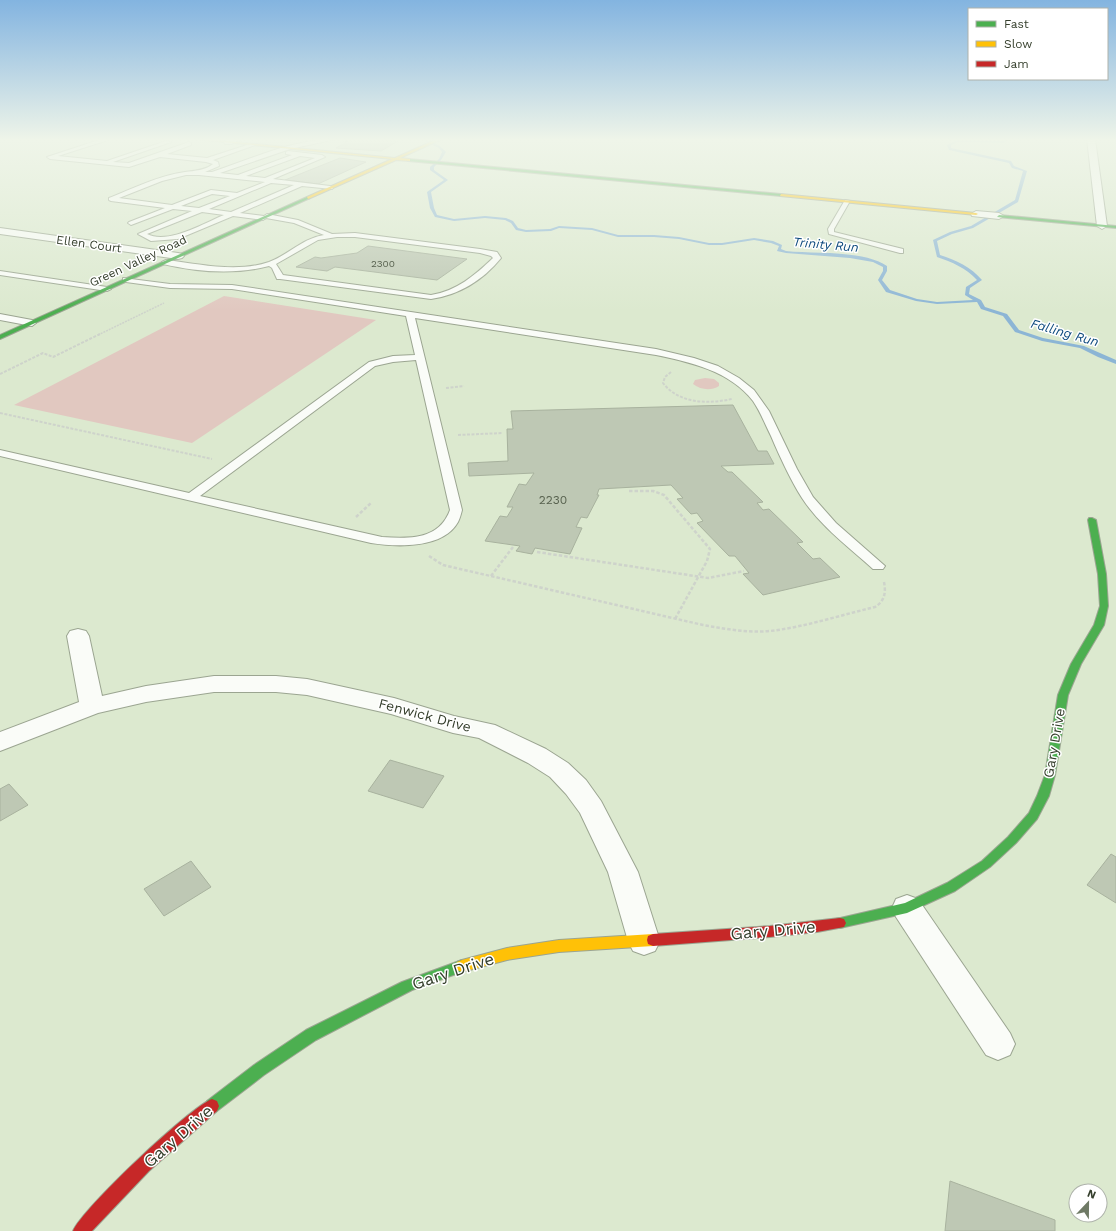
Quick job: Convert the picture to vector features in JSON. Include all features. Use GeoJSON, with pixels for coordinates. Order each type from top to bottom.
{"type":"FeatureCollection","features":[{"type":"Feature","properties":{"kind":"street","name":"Green Valley Road"},"geometry":{"type":"LineString","coordinates":[[0,337],[311,196]]}},
{"type":"Feature","properties":{"kind":"street"},"geometry":{"type":"LineString","coordinates":[[789,196],[1116,227]]}},
{"type":"Feature","properties":{"kind":"street"},"geometry":{"type":"LineString","coordinates":[[1098,196],[1102,226]]}},
{"type":"Feature","properties":{"kind":"street","name":"Ellen Court"},"geometry":{"type":"LineString","coordinates":[[0,231],[178,256]]}},
{"type":"Feature","properties":{"kind":"street","name":"Gary Drive"},"geometry":{"type":"LineString","coordinates":[[81,1231],[104,1204],[158,1152],[211,1106],[259,1070],[311,1035],[407,986],[458,967],[508,954],[559,946],[797,930],[843,923],[907,908],[951,887],[986,864],[1012,840],[1033,816],[1043,796],[1050,775],[1063,695],[1076,664],[1099,625],[1104,606],[1102,574],[1092,520]]}},
{"type":"Feature","properties":{"kind":"street"},"geometry":{"type":"LineString","coordinates":[[78,636],[92,706]]}},
{"type":"Feature","properties":{"kind":"street","name":"Fenwick Drive"},"geometry":{"type":"LineString","coordinates":[[0,742],[92,706],[146,694],[214,684],[276,684],[307,687],[394,706],[453,724],[486,731],[537,756],[559,770],[576,787],[591,808],[623,872],[644,941]]}},
{"type":"Feature","properties":{"kind":"street"},"geometry":{"type":"LineString","coordinates":[[907,908],[998,1044]]}},
{"type":"Feature","properties":{"kind":"lane"},"geometry":{"type":"LineString","coordinates":[[118,196],[111,199],[296,221],[330,235]]}},
{"type":"Feature","properties":{"kind":"lane"},"geometry":{"type":"LineString","coordinates":[[157,227],[128,222],[199,196]]}},
{"type":"Feature","properties":{"kind":"lane"},"geometry":{"type":"LineString","coordinates":[[234,196],[141,234],[151,239],[178,237],[273,196]]}},
{"type":"Feature","properties":{"kind":"lane"},"geometry":{"type":"LineString","coordinates":[[141,210],[170,199]]}},
{"type":"Feature","properties":{"kind":"lane"},"geometry":{"type":"LineString","coordinates":[[847,202],[831,229],[831,233],[900,251]]}},
{"type":"Feature","properties":{"kind":"lane"},"geometry":{"type":"LineString","coordinates":[[166,262],[224,270],[240,270],[270,264],[313,240],[330,235],[355,235],[480,251],[494,254],[498,258],[475,278],[457,290],[444,296],[431,297],[280,277],[275,267],[270,264]]}},
{"type":"Feature","properties":{"kind":"lane"},"geometry":{"type":"LineString","coordinates":[[0,273],[107,289]]}},
{"type":"Feature","properties":{"kind":"lane"},"geometry":{"type":"LineString","coordinates":[[126,280],[157,285],[232,287],[656,352],[690,360],[721,372],[746,387],[763,410],[798,480],[823,518],[878,566]]}},
{"type":"Feature","properties":{"kind":"lane"},"geometry":{"type":"LineString","coordinates":[[0,453],[380,541],[407,543],[421,540],[448,527],[455,517],[456,510],[410,314]]}},
{"type":"Feature","properties":{"kind":"lane"},"geometry":{"type":"LineString","coordinates":[[0,317],[32,323]]}},
{"type":"Feature","properties":{"kind":"lane"},"geometry":{"type":"LineString","coordinates":[[191,497],[372,364],[393,359],[419,357]]}},
{"type":"Feature","properties":{"kind":"path"},"geometry":{"type":"LineString","coordinates":[[0,374],[42,353],[53,357],[166,301]]}},
{"type":"Feature","properties":{"kind":"path"},"geometry":{"type":"LineString","coordinates":[[674,369],[665,377],[663,383],[669,391],[677,395],[689,399],[710,402],[734,398]]}},
{"type":"Feature","properties":{"kind":"path"},"geometry":{"type":"LineString","coordinates":[[442,388],[464,386]]}},
{"type":"Feature","properties":{"kind":"path"},"geometry":{"type":"LineString","coordinates":[[0,414],[214,460]]}},
{"type":"Feature","properties":{"kind":"path"},"geometry":{"type":"LineString","coordinates":[[455,435],[503,433]]}},
{"type":"Feature","properties":{"kind":"path"},"geometry":{"type":"LineString","coordinates":[[629,491],[653,491],[664,495],[709,546],[710,554],[675,619]]}},
{"type":"Feature","properties":{"kind":"path"},"geometry":{"type":"LineString","coordinates":[[340,532],[372,502]]}},
{"type":"Feature","properties":{"kind":"path"},"geometry":{"type":"LineString","coordinates":[[491,576],[513,547]]}},
{"type":"Feature","properties":{"kind":"path"},"geometry":{"type":"LineString","coordinates":[[536,552],[708,578],[744,571]]}},
{"type":"Feature","properties":{"kind":"path"},"geometry":{"type":"LineString","coordinates":[[427,553],[440,564],[675,619],[720,629],[739,631],[769,631],[790,628],[875,607],[881,603],[885,593],[884,581],[881,578]]}},
{"type":"Feature","properties":{"kind":"shaded area"},"geometry":{"type":"Polygon","coordinates":[[[224,296],[376,320],[192,443],[14,405],[224,296]]]}},
{"type":"Feature","properties":{"kind":"shaded area"},"geometry":{"type":"Polygon","coordinates":[[[705,378],[714,379],[719,383],[719,386],[713,389],[706,389],[699,388],[693,384],[695,380],[705,378]]]}},
{"type":"Feature","properties":{"kind":"building"},"geometry":{"type":"Polygon","coordinates":[[[368,246],[467,259],[437,280],[335,267],[327,271],[296,267],[315,257],[321,258],[357,253],[368,246]]]}},
{"type":"Feature","properties":{"kind":"building"},"geometry":{"type":"Polygon","coordinates":[[[733,405],[758,451],[767,451],[774,464],[721,466],[728,472],[732,472],[763,502],[757,503],[763,510],[769,509],[803,542],[797,543],[813,559],[820,558],[840,577],[763,595],[743,574],[749,573],[735,556],[729,556],[697,523],[703,521],[697,513],[691,514],[677,499],[683,498],[671,485],[599,489],[597,495],[599,495],[587,518],[581,517],[576,527],[582,528],[570,554],[535,548],[532,554],[516,551],[520,546],[485,541],[500,516],[507,517],[513,507],[507,507],[519,484],[526,485],[534,473],[469,476],[468,463],[508,461],[507,429],[513,429],[511,411],[733,405]]]}},
{"type":"Feature","properties":{"kind":"building"},"geometry":{"type":"Polygon","coordinates":[[[390,760],[444,776],[423,808],[368,791],[390,760]]]}},
{"type":"Feature","properties":{"kind":"building"},"geometry":{"type":"Polygon","coordinates":[[[9,784],[28,805],[0,821],[0,789],[9,784]]]}},
{"type":"Feature","properties":{"kind":"building"},"geometry":{"type":"Polygon","coordinates":[[[1111,854],[1116,857],[1116,903],[1087,885],[1111,854]]]}},
{"type":"Feature","properties":{"kind":"building"},"geometry":{"type":"Polygon","coordinates":[[[191,861],[211,887],[164,916],[144,889],[191,861]]]}},
{"type":"Feature","properties":{"kind":"building"},"geometry":{"type":"Polygon","coordinates":[[[950,1181],[1055,1220],[1055,1231],[945,1231],[950,1181]]]}},
{"type":"Feature","properties":{"kind":"waterway","name":"Trinity Run"},"geometry":{"type":"LineString","coordinates":[[430,196],[432,208],[436,216],[454,220],[485,217],[506,219],[512,222],[517,229],[526,231],[551,230],[559,227],[592,229],[618,236],[679,238],[709,244],[722,244],[754,239],[772,242],[781,246],[778,250],[786,252],[863,258],[885,266],[885,271],[880,280],[888,291],[916,300],[937,303],[979,301]]}},
{"type":"Feature","properties":{"kind":"waterway","name":"Falling Run"},"geometry":{"type":"LineString","coordinates":[[979,301],[967,295],[968,287],[980,280],[971,271],[961,265],[938,256],[935,240],[951,233],[972,227],[1017,201],[1018,196]]}},
{"type":"Feature","properties":{"kind":"waterway","name":"Falling Run"},"geometry":{"type":"LineString","coordinates":[[979,301],[983,308],[1005,315],[1017,331],[1042,339],[1082,347],[1116,362]]}},
{"type":"Feature","properties":{"kind":"traffic: fast"},"geometry":{"type":"LineString","coordinates":[[0,337],[308,198]]}},
{"type":"Feature","properties":{"kind":"traffic: fast"},"geometry":{"type":"LineString","coordinates":[[999,216],[1116,227]]}},
{"type":"Feature","properties":{"kind":"traffic: fast"},"geometry":{"type":"LineString","coordinates":[[840,923],[907,908],[951,887],[986,864],[1012,840],[1033,816],[1043,796],[1050,775],[1063,695],[1076,664],[1099,625],[1104,606],[1102,574],[1092,520]]}},
{"type":"Feature","properties":{"kind":"traffic: fast"},"geometry":{"type":"LineString","coordinates":[[212,1106],[259,1070],[311,1035],[407,986],[462,966]]}},
{"type":"Feature","properties":{"kind":"traffic: slow"},"geometry":{"type":"LineString","coordinates":[[796,196],[976,214]]}},
{"type":"Feature","properties":{"kind":"traffic: slow"},"geometry":{"type":"LineString","coordinates":[[462,966],[507,954],[559,946],[653,940]]}},
{"type":"Feature","properties":{"kind":"traffic: jam"},"geometry":{"type":"LineString","coordinates":[[653,940],[770,931],[840,923]]}},
{"type":"Feature","properties":{"kind":"traffic: jam"},"geometry":{"type":"LineString","coordinates":[[81,1231],[111,1197],[177,1135],[212,1106]]}}]}
